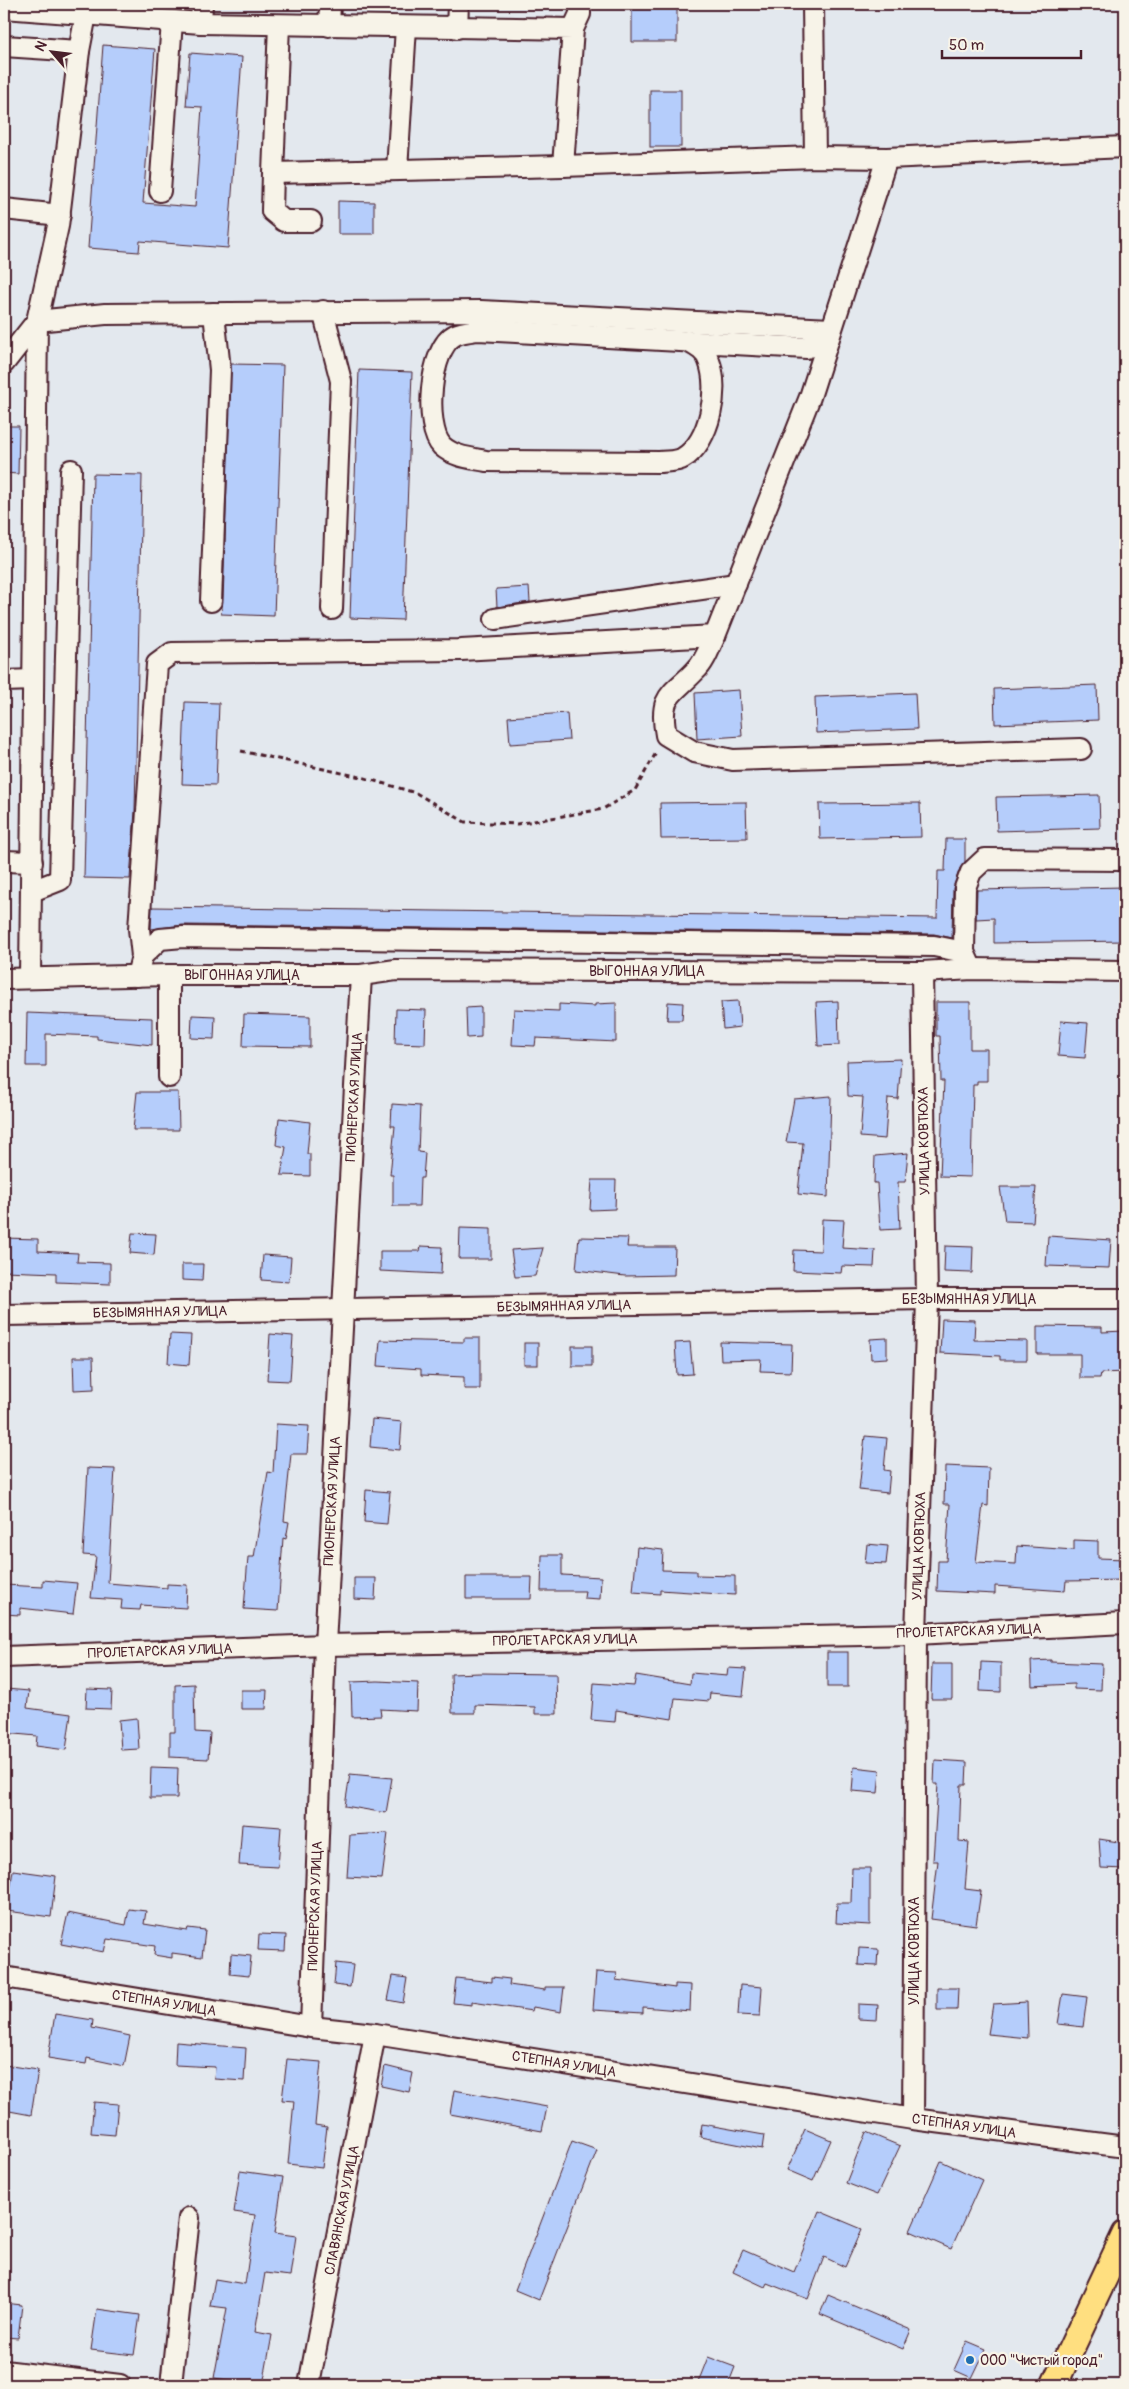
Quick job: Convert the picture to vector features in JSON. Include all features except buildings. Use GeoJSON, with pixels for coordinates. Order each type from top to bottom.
{"type":"FeatureCollection","features":[{"type":"Feature","properties":{"kind":"main road"},"geometry":{"type":"LineString","coordinates":[[1054,2385],[1125,2234]]}},
{"type":"Feature","properties":{"kind":"street"},"geometry":{"type":"LineString","coordinates":[[329,26],[330,4]]}},
{"type":"Feature","properties":{"kind":"street"},"geometry":{"type":"LineString","coordinates":[[457,28],[458,4]]}},
{"type":"Feature","properties":{"kind":"street"},"geometry":{"type":"LineString","coordinates":[[563,166],[573,29],[580,14],[580,4]]}},
{"type":"Feature","properties":{"kind":"street"},"geometry":{"type":"LineString","coordinates":[[813,4],[815,158]]}},
{"type":"Feature","properties":{"kind":"street"},"geometry":{"type":"LineString","coordinates":[[11,7],[88,9],[172,21],[201,14],[279,25],[573,29]]}},
{"type":"Feature","properties":{"kind":"street"},"geometry":{"type":"LineString","coordinates":[[30,978],[37,321],[60,215],[79,51],[88,9]]}},
{"type":"Feature","properties":{"kind":"street"},"geometry":{"type":"LineString","coordinates":[[160,191],[172,21]]}},
{"type":"Feature","properties":{"kind":"street"},"geometry":{"type":"LineString","coordinates":[[279,25],[272,211],[284,221],[311,221]]}},
{"type":"Feature","properties":{"kind":"street"},"geometry":{"type":"LineString","coordinates":[[397,170],[406,27]]}},
{"type":"Feature","properties":{"kind":"street"},"geometry":{"type":"LineString","coordinates":[[4,46],[79,51]]}},
{"type":"Feature","properties":{"kind":"street"},"geometry":{"type":"LineString","coordinates":[[273,173],[815,158],[887,158],[1125,147]]}},
{"type":"Feature","properties":{"kind":"street"},"geometry":{"type":"LineString","coordinates":[[887,158],[810,397],[715,636],[698,669],[670,692],[662,717],[666,735],[694,752],[733,760],[1081,749]]}},
{"type":"Feature","properties":{"kind":"street"},"geometry":{"type":"LineString","coordinates":[[4,209],[60,215]]}},
{"type":"Feature","properties":{"kind":"street"},"geometry":{"type":"LineString","coordinates":[[323,311],[341,381],[332,608]]}},
{"type":"Feature","properties":{"kind":"street"},"geometry":{"type":"LineString","coordinates":[[4,364],[37,321],[105,314],[482,311],[831,329]]}},
{"type":"Feature","properties":{"kind":"street"},"geometry":{"type":"LineString","coordinates":[[211,600],[220,370],[214,313]]}},
{"type":"Feature","properties":{"kind":"street"},"geometry":{"type":"LineString","coordinates":[[687,341],[702,349],[710,360],[713,382],[708,426],[697,447],[681,460],[660,462],[486,461],[459,456],[441,445],[433,426],[432,373],[438,353],[454,335],[478,330],[687,341],[807,348],[831,329]]}},
{"type":"Feature","properties":{"kind":"street"},"geometry":{"type":"LineString","coordinates":[[32,891],[60,880],[71,470]]}},
{"type":"Feature","properties":{"kind":"street"},"geometry":{"type":"LineString","coordinates":[[495,619],[736,584]]}},
{"type":"Feature","properties":{"kind":"street"},"geometry":{"type":"LineString","coordinates":[[34,590],[68,589]]}},
{"type":"Feature","properties":{"kind":"street"},"geometry":{"type":"LineString","coordinates":[[137,976],[142,956],[139,929],[157,664],[172,653],[461,650],[715,636]]}},
{"type":"Feature","properties":{"kind":"street"},"geometry":{"type":"LineString","coordinates":[[4,681],[33,680]]}},
{"type":"Feature","properties":{"kind":"street"},"geometry":{"type":"LineString","coordinates":[[33,743],[64,743]]}},
{"type":"Feature","properties":{"kind":"street"},"geometry":{"type":"LineString","coordinates":[[142,956],[160,939],[396,939],[934,946],[968,960],[965,888],[971,872],[986,859],[1125,860]]}},
{"type":"Feature","properties":{"kind":"street"},"geometry":{"type":"LineString","coordinates":[[4,862],[32,862]]}},
{"type":"Feature","properties":{"kind":"street"},"geometry":{"type":"LineString","coordinates":[[396,939],[396,970]]}},
{"type":"Feature","properties":{"kind":"street"},"geometry":{"type":"LineString","coordinates":[[832,971],[833,945]]}},
{"type":"Feature","properties":{"kind":"street","name":"ВЫГОННАЯ УЛИЦА"},"geometry":{"type":"LineString","coordinates":[[4,978],[169,975],[361,975],[396,970],[922,972],[968,960],[1125,970]]}},
{"type":"Feature","properties":{"kind":"street","name":"УЛИЦА КОВТЮХА"},"geometry":{"type":"LineString","coordinates":[[913,2119],[916,1634],[927,1299],[922,972]]}},
{"type":"Feature","properties":{"kind":"street","name":"ВЫГОННАЯ УЛИЦА"},"geometry":{"type":"LineString","coordinates":[[169,975],[169,1077]]}},
{"type":"Feature","properties":{"kind":"street","name":"ПИОНЕРСКАЯ УЛИЦА"},"geometry":{"type":"LineString","coordinates":[[311,2027],[325,1645],[361,975]]}},
{"type":"Feature","properties":{"kind":"street","name":"БЕЗЫМЯННАЯ УЛИЦА"},"geometry":{"type":"LineString","coordinates":[[4,1315],[927,1299],[1125,1299]]}},
{"type":"Feature","properties":{"kind":"street","name":"ПРОЛЕТАРСКАЯ УЛИЦА"},"geometry":{"type":"LineString","coordinates":[[4,1657],[325,1645],[916,1634],[1125,1624]]}},
{"type":"Feature","properties":{"kind":"street","name":"СТЕПНАЯ УЛИЦА"},"geometry":{"type":"LineString","coordinates":[[4,1977],[311,2027],[375,2034],[913,2119],[1125,2147]]}},
{"type":"Feature","properties":{"kind":"street","name":"СЛАВЯНСКАЯ УЛИЦА"},"geometry":{"type":"LineString","coordinates":[[308,2385],[375,2034]]}},
{"type":"Feature","properties":{"kind":"street"},"geometry":{"type":"LineString","coordinates":[[171,2385],[189,2218]]}},
{"type":"Feature","properties":{"kind":"street"},"geometry":{"type":"LineString","coordinates":[[4,2370],[120,2385]]}},
{"type":"Feature","properties":{"kind":"path"},"geometry":{"type":"LineString","coordinates":[[241,751],[366,778],[416,793],[465,822],[517,824],[603,809],[636,790],[666,735]]}},
{"type":"Feature","properties":{"kind":"place","name":"ООО \"Чистый город\""},"geometry":{"type":"Point","coordinates":[970,2360]}}]}
